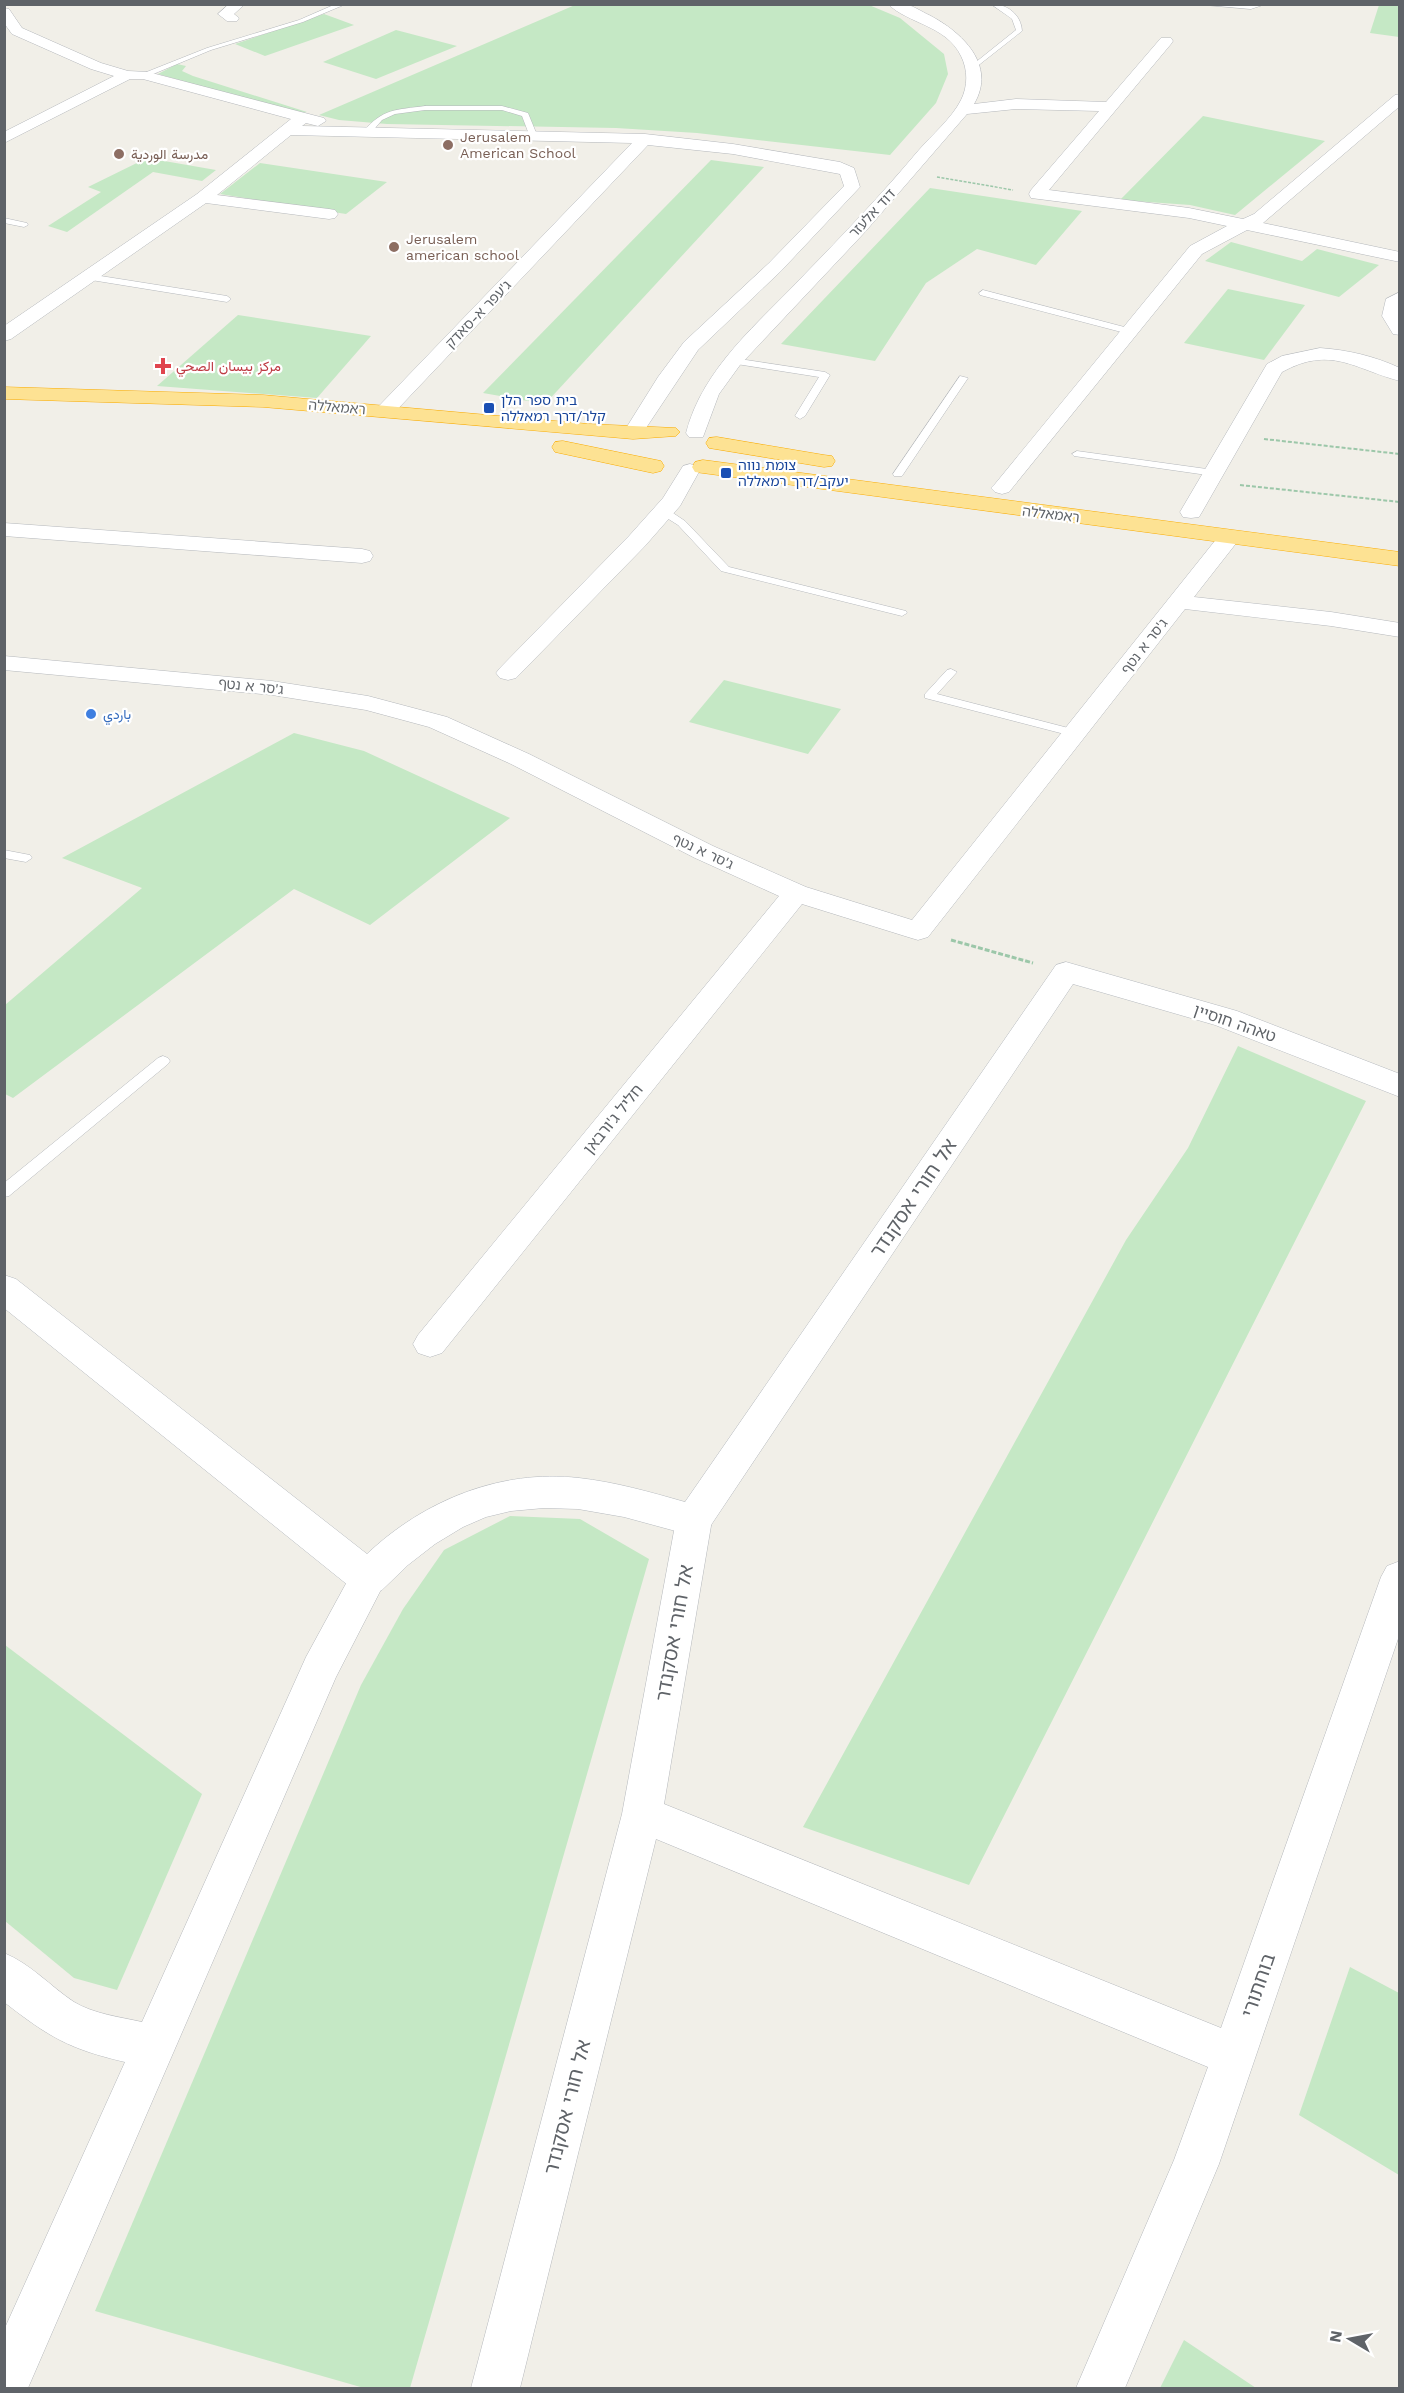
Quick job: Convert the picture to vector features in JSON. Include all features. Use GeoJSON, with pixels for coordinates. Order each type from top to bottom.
{"type":"FeatureCollection","features":[{"type":"Feature","properties":{"kind":"highway","name":"ראמאללה"},"geometry":{"type":"LineString","coordinates":[[4,393],[263,401],[633,434],[696,433],[717,443],[898,474],[1400,538]]}},
{"type":"Feature","properties":{"kind":"highway","name":"ראמאללה"},"geometry":{"type":"LineString","coordinates":[[4,411],[288,420],[380,426],[548,445],[599,453],[676,470],[697,468],[1400,559]]}},
{"type":"Feature","properties":{"kind":"highway"},"geometry":{"type":"LineString","coordinates":[[653,466],[644,460],[640,454],[640,447],[646,440],[669,432]]}},
{"type":"Feature","properties":{"kind":"highway"},"geometry":{"type":"LineString","coordinates":[[697,468],[719,456],[721,449],[717,443]]}},
{"type":"Feature","properties":{"kind":"street"},"geometry":{"type":"LineString","coordinates":[[895,4],[928,20],[956,40],[966,52],[973,67]]}},
{"type":"Feature","properties":{"kind":"street"},"geometry":{"type":"LineString","coordinates":[[4,12],[17,31],[96,66],[360,131]]}},
{"type":"Feature","properties":{"kind":"street"},"geometry":{"type":"LineString","coordinates":[[1037,194],[1166,41]]}},
{"type":"Feature","properties":{"kind":"street","name":"דוד אלעזר"},"geometry":{"type":"LineString","coordinates":[[696,433],[704,403],[733,362],[909,173],[961,110],[972,92],[973,67]]}},
{"type":"Feature","properties":{"kind":"street"},"geometry":{"type":"LineString","coordinates":[[4,138],[135,75]]}},
{"type":"Feature","properties":{"kind":"street"},"geometry":{"type":"LineString","coordinates":[[1002,488],[1196,250],[1260,218],[1400,98]]}},
{"type":"Feature","properties":{"kind":"street"},"geometry":{"type":"LineString","coordinates":[[961,110],[1016,105],[1111,107]]}},
{"type":"Feature","properties":{"kind":"street"},"geometry":{"type":"LineString","coordinates":[[4,335],[203,198],[302,118]]}},
{"type":"Feature","properties":{"kind":"street"},"geometry":{"type":"LineString","coordinates":[[289,130],[645,139],[733,149],[840,167],[848,171],[852,187],[775,267],[692,346],[668,377],[633,434]]}},
{"type":"Feature","properties":{"kind":"street","name":"ג'עפר א-סאדק"},"geometry":{"type":"LineString","coordinates":[[385,411],[645,139]]}},
{"type":"Feature","properties":{"kind":"street"},"geometry":{"type":"LineString","coordinates":[[1037,194],[1189,213],[1400,257]]}},
{"type":"Feature","properties":{"kind":"street"},"geometry":{"type":"LineString","coordinates":[[203,198],[329,214]]}},
{"type":"Feature","properties":{"kind":"street"},"geometry":{"type":"LineString","coordinates":[[1400,297],[1392,303],[1390,316],[1400,330]]}},
{"type":"Feature","properties":{"kind":"street"},"geometry":{"type":"LineString","coordinates":[[1191,512],[1274,368],[1285,360],[1305,355],[1341,355],[1374,362],[1400,375]]}},
{"type":"Feature","properties":{"kind":"street"},"geometry":{"type":"LineString","coordinates":[[508,673],[663,511],[697,468]]}},
{"type":"Feature","properties":{"kind":"street"},"geometry":{"type":"LineString","coordinates":[[4,529],[362,556]]}},
{"type":"Feature","properties":{"kind":"street","name":"ג'סר א נטף"},"geometry":{"type":"LineString","coordinates":[[4,663],[272,688],[368,703],[438,722],[520,759],[704,852],[796,893],[918,932],[1230,537]]}},
{"type":"Feature","properties":{"kind":"street"},"geometry":{"type":"LineString","coordinates":[[1179,602],[1400,630]]}},
{"type":"Feature","properties":{"kind":"street","name":"חליל ג'ורבאן"},"geometry":{"type":"LineString","coordinates":[[430,1344],[796,893]]}},
{"type":"Feature","properties":{"kind":"street","name":"טאהה חוסיין"},"geometry":{"type":"LineString","coordinates":[[1066,972],[1226,1018],[1400,1086]]}},
{"type":"Feature","properties":{"kind":"street","name":"אל חורי אסקנדר"},"geometry":{"type":"LineString","coordinates":[[495,2388],[642,1814],[694,1520],[1066,972]]}},
{"type":"Feature","properties":{"kind":"street"},"geometry":{"type":"LineString","coordinates":[[4,1288],[368,1578]]}},
{"type":"Feature","properties":{"kind":"street"},"geometry":{"type":"LineString","coordinates":[[4,2387],[320,1669],[368,1578],[395,1550],[428,1528],[457,1511],[498,1496],[555,1492],[612,1498],[694,1520]]}},
{"type":"Feature","properties":{"kind":"street","name":"בוחתורי"},"geometry":{"type":"LineString","coordinates":[[1101,2388],[1196,2164],[1400,1577]]}},
{"type":"Feature","properties":{"kind":"street"},"geometry":{"type":"LineString","coordinates":[[642,1814],[1233,2055]]}},
{"type":"Feature","properties":{"kind":"street"},"geometry":{"type":"LineString","coordinates":[[4,1974],[59,2017],[86,2031],[154,2048]]}},
{"type":"Feature","properties":{"kind":"lane"},"geometry":{"type":"LineString","coordinates":[[135,75],[343,4]]}},
{"type":"Feature","properties":{"kind":"lane"},"geometry":{"type":"LineString","coordinates":[[973,67],[1019,31],[1017,19],[994,4]]}},
{"type":"Feature","properties":{"kind":"lane"},"geometry":{"type":"LineString","coordinates":[[1197,4],[1251,7],[1263,4]]}},
{"type":"Feature","properties":{"kind":"lane"},"geometry":{"type":"LineString","coordinates":[[230,36],[240,39]]}},
{"type":"Feature","properties":{"kind":"lane"},"geometry":{"type":"LineString","coordinates":[[360,131],[379,118],[394,112],[425,108],[501,108],[525,115],[533,135]]}},
{"type":"Feature","properties":{"kind":"lane"},"geometry":{"type":"LineString","coordinates":[[4,220],[24,225]]}},
{"type":"Feature","properties":{"kind":"lane"},"geometry":{"type":"LineString","coordinates":[[88,277],[227,299]]}},
{"type":"Feature","properties":{"kind":"lane"},"geometry":{"type":"LineString","coordinates":[[983,293],[1129,331]]}},
{"type":"Feature","properties":{"kind":"lane"},"geometry":{"type":"LineString","coordinates":[[733,362],[825,375],[800,416]]}},
{"type":"Feature","properties":{"kind":"lane"},"geometry":{"type":"LineString","coordinates":[[898,474],[963,378]]}},
{"type":"Feature","properties":{"kind":"lane"},"geometry":{"type":"LineString","coordinates":[[1077,454],[1212,477]]}},
{"type":"Feature","properties":{"kind":"lane"},"geometry":{"type":"LineString","coordinates":[[663,511],[678,518],[693,531],[710,558],[725,568],[902,613]]}},
{"type":"Feature","properties":{"kind":"lane"},"geometry":{"type":"LineString","coordinates":[[951,672],[929,696],[1076,733]]}},
{"type":"Feature","properties":{"kind":"lane"},"geometry":{"type":"LineString","coordinates":[[4,854],[26,858]]}},
{"type":"Feature","properties":{"kind":"lane"},"geometry":{"type":"LineString","coordinates":[[4,1192],[163,1061]]}},
{"type":"Feature","properties":{"kind":"path"},"geometry":{"type":"LineString","coordinates":[[909,173],[1037,194]]}},
{"type":"Feature","properties":{"kind":"path"},"geometry":{"type":"LineString","coordinates":[[1234,436],[1400,454]]}},
{"type":"Feature","properties":{"kind":"path"},"geometry":{"type":"LineString","coordinates":[[1212,477],[1400,502]]}},
{"type":"Feature","properties":{"kind":"path"},"geometry":{"type":"LineString","coordinates":[[918,932],[1066,972]]}},
{"type":"Feature","properties":{"kind":"green space"},"geometry":{"type":"Polygon","coordinates":[[[575,5],[869,5],[900,18],[944,54],[948,74],[936,103],[890,155],[697,133],[616,128],[387,124],[339,120],[319,115],[575,5]]]}},
{"type":"Feature","properties":{"kind":"green space"},"geometry":{"type":"Polygon","coordinates":[[[1379,5],[1399,5],[1399,37],[1370,33],[1379,5]]]}},
{"type":"Feature","properties":{"kind":"green space"},"geometry":{"type":"Polygon","coordinates":[[[324,14],[354,25],[265,56],[235,44],[324,14]]]}},
{"type":"Feature","properties":{"kind":"green space"},"geometry":{"type":"Polygon","coordinates":[[[396,30],[457,46],[376,79],[323,62],[396,30]]]}},
{"type":"Feature","properties":{"kind":"green space"},"geometry":{"type":"Polygon","coordinates":[[[177,64],[186,66],[182,71],[193,76],[307,112],[297,114],[158,74],[177,64]]]}},
{"type":"Feature","properties":{"kind":"green space"},"geometry":{"type":"Polygon","coordinates":[[[1203,116],[1325,141],[1235,215],[1190,205],[1120,200],[1203,116]]]}},
{"type":"Feature","properties":{"kind":"green space"},"geometry":{"type":"Polygon","coordinates":[[[147,158],[216,170],[202,181],[153,172],[67,232],[48,226],[101,192],[88,187],[147,158]]]}},
{"type":"Feature","properties":{"kind":"green space"},"geometry":{"type":"Polygon","coordinates":[[[711,160],[764,167],[545,404],[483,393],[711,160]]]}},
{"type":"Feature","properties":{"kind":"green space"},"geometry":{"type":"Polygon","coordinates":[[[260,163],[387,182],[346,214],[220,194],[260,163]]]}},
{"type":"Feature","properties":{"kind":"green space"},"geometry":{"type":"Polygon","coordinates":[[[930,188],[1082,211],[1036,265],[977,249],[926,283],[875,361],[781,344],[930,188]]]}},
{"type":"Feature","properties":{"kind":"green space"},"geometry":{"type":"Polygon","coordinates":[[[1231,242],[1302,261],[1317,249],[1379,265],[1339,297],[1205,261],[1231,242]]]}},
{"type":"Feature","properties":{"kind":"green space"},"geometry":{"type":"Polygon","coordinates":[[[1228,289],[1305,305],[1264,360],[1184,343],[1228,289]]]}},
{"type":"Feature","properties":{"kind":"green space"},"geometry":{"type":"Polygon","coordinates":[[[238,315],[371,336],[317,398],[157,386],[238,315]]]}},
{"type":"Feature","properties":{"kind":"green space"},"geometry":{"type":"Polygon","coordinates":[[[724,680],[841,709],[808,754],[689,722],[724,680]]]}},
{"type":"Feature","properties":{"kind":"green space"},"geometry":{"type":"Polygon","coordinates":[[[294,733],[364,751],[510,818],[370,925],[294,889],[13,1098],[5,1094],[5,1005],[142,888],[62,858],[294,733]]]}},
{"type":"Feature","properties":{"kind":"green space"},"geometry":{"type":"Polygon","coordinates":[[[1238,1046],[1366,1101],[969,1885],[803,1827],[1126,1240],[1188,1148],[1238,1046]]]}},
{"type":"Feature","properties":{"kind":"green space"},"geometry":{"type":"Polygon","coordinates":[[[510,1516],[580,1519],[649,1559],[410,2388],[364,2388],[95,2311],[361,1685],[403,1609],[444,1550],[510,1516]]]}},
{"type":"Feature","properties":{"kind":"green space"},"geometry":{"type":"Polygon","coordinates":[[[5,1645],[202,1794],[117,1990],[74,1978],[5,1921],[5,1645]]]}},
{"type":"Feature","properties":{"kind":"green space"},"geometry":{"type":"Polygon","coordinates":[[[1350,1967],[1399,1993],[1399,2175],[1299,2115],[1350,1967]]]}},
{"type":"Feature","properties":{"kind":"green space"},"geometry":{"type":"Polygon","coordinates":[[[1184,2340],[1256,2388],[1160,2388],[1184,2340]]]}},
{"type":"Feature","properties":{"kind":"place","name":"Jerusalem American School"},"geometry":{"type":"Point","coordinates":[448,145]}},
{"type":"Feature","properties":{"kind":"place","name":"مدرسة الوردية"},"geometry":{"type":"Point","coordinates":[119,154]}},
{"type":"Feature","properties":{"kind":"place","name":"Jerusalem american school"},"geometry":{"type":"Point","coordinates":[394,247]}},
{"type":"Feature","properties":{"kind":"place","name":"مركز بيسان الصحي"},"geometry":{"type":"Point","coordinates":[163,366]}},
{"type":"Feature","properties":{"kind":"place","name":"בית ספר הלן קלר/דרך רמאללה"},"geometry":{"type":"Point","coordinates":[489,408]}},
{"type":"Feature","properties":{"kind":"place","name":"צומת נווה יעקב/דרך רמאללה"},"geometry":{"type":"Point","coordinates":[726,473]}},
{"type":"Feature","properties":{"kind":"place","name":"باردي"},"geometry":{"type":"Point","coordinates":[91,714]}}]}
